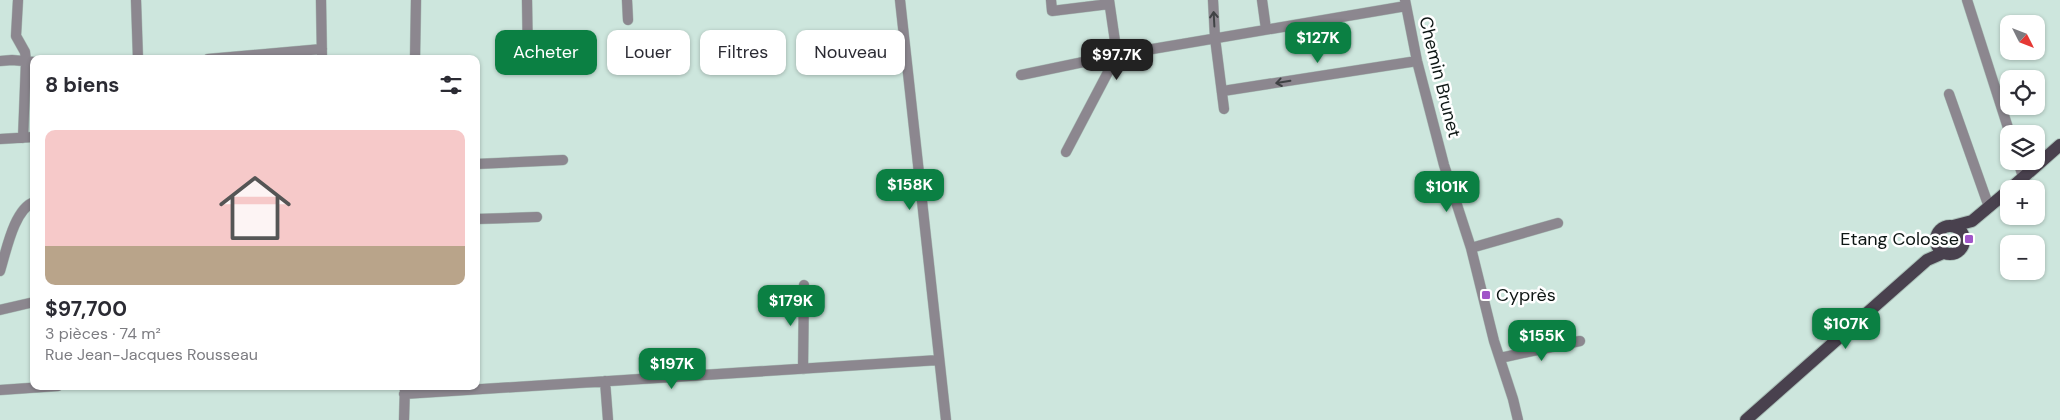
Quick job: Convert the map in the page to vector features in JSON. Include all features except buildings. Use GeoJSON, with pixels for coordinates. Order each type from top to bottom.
{"type":"FeatureCollection","features":[{"type":"Feature","properties":{"kind":"main road"},"geometry":{"type":"LineString","coordinates":[[2020,180],[2060,145]]}},
{"type":"Feature","properties":{"kind":"main road"},"geometry":{"type":"LineString","coordinates":[[1940,248],[1951,254],[1959,251],[1964,245],[1964,236],[1972,221],[2000,197]]}},
{"type":"Feature","properties":{"kind":"main road"},"geometry":{"type":"LineString","coordinates":[[1940,248],[1938,231],[1945,226],[1972,221]]}},
{"type":"Feature","properties":{"kind":"main road"},"geometry":{"type":"LineString","coordinates":[[1953,226],[1960,229],[1964,236]]}},
{"type":"Feature","properties":{"kind":"main road"},"geometry":{"type":"LineString","coordinates":[[1746,420],[1940,248]]}},
{"type":"Feature","properties":{"kind":"street"},"geometry":{"type":"LineString","coordinates":[[18,0],[16,36],[30,61],[23,138]]}},
{"type":"Feature","properties":{"kind":"street"},"geometry":{"type":"LineString","coordinates":[[136,0],[138,55]]}},
{"type":"Feature","properties":{"kind":"street"},"geometry":{"type":"LineString","coordinates":[[299,55],[322,54],[322,0]]}},
{"type":"Feature","properties":{"kind":"street"},"geometry":{"type":"LineString","coordinates":[[415,55],[416,0]]}},
{"type":"Feature","properties":{"kind":"street"},"geometry":{"type":"LineString","coordinates":[[527,0],[527,30]]}},
{"type":"Feature","properties":{"kind":"street"},"geometry":{"type":"LineString","coordinates":[[627,0],[628,20]]}},
{"type":"Feature","properties":{"kind":"street"},"geometry":{"type":"LineString","coordinates":[[900,0],[946,420]]}},
{"type":"Feature","properties":{"kind":"street"},"geometry":{"type":"LineString","coordinates":[[1051,0],[1052,11],[1109,2],[1117,55],[1066,152]]}},
{"type":"Feature","properties":{"kind":"street"},"geometry":{"type":"LineString","coordinates":[[1213,0],[1215,38],[1224,109]]}},
{"type":"Feature","properties":{"kind":"street"},"geometry":{"type":"LineString","coordinates":[[1262,0],[1266,30]]}},
{"type":"Feature","properties":{"kind":"street"},"geometry":{"type":"LineString","coordinates":[[1967,0],[2007,125]]}},
{"type":"Feature","properties":{"kind":"street"},"geometry":{"type":"LineString","coordinates":[[1021,75],[1117,55],[1266,30],[1405,3]]}},
{"type":"Feature","properties":{"kind":"street","name":"Chemin Brunet"},"geometry":{"type":"LineString","coordinates":[[1405,3],[1417,61],[1444,165],[1471,248],[1518,420]]}},
{"type":"Feature","properties":{"kind":"street"},"geometry":{"type":"LineString","coordinates":[[0,61],[30,61]]}},
{"type":"Feature","properties":{"kind":"street"},"geometry":{"type":"LineString","coordinates":[[1222,91],[1417,61]]}},
{"type":"Feature","properties":{"kind":"street"},"geometry":{"type":"LineString","coordinates":[[1949,94],[1989,207]]}},
{"type":"Feature","properties":{"kind":"street"},"geometry":{"type":"LineString","coordinates":[[0,139],[30,137]]}},
{"type":"Feature","properties":{"kind":"street"},"geometry":{"type":"LineString","coordinates":[[480,164],[563,160]]}},
{"type":"Feature","properties":{"kind":"street"},"geometry":{"type":"LineString","coordinates":[[2021,170],[2023,177]]}},
{"type":"Feature","properties":{"kind":"street"},"geometry":{"type":"LineString","coordinates":[[0,272],[19,215],[30,204]]}},
{"type":"Feature","properties":{"kind":"street"},"geometry":{"type":"LineString","coordinates":[[480,219],[537,217]]}},
{"type":"Feature","properties":{"kind":"street"},"geometry":{"type":"LineString","coordinates":[[1471,248],[1558,223]]}},
{"type":"Feature","properties":{"kind":"street"},"geometry":{"type":"LineString","coordinates":[[803,369],[804,285]]}},
{"type":"Feature","properties":{"kind":"street"},"geometry":{"type":"LineString","coordinates":[[0,310],[30,303]]}},
{"type":"Feature","properties":{"kind":"street"},"geometry":{"type":"LineString","coordinates":[[1500,358],[1580,342]]}},
{"type":"Feature","properties":{"kind":"street"},"geometry":{"type":"LineString","coordinates":[[480,387],[605,381],[939,360]]}},
{"type":"Feature","properties":{"kind":"street"},"geometry":{"type":"LineString","coordinates":[[605,381],[608,420]]}},
{"type":"Feature","properties":{"kind":"street"},"geometry":{"type":"LineString","coordinates":[[0,390],[30,388]]}},
{"type":"Feature","properties":{"kind":"street"},"geometry":{"type":"LineString","coordinates":[[404,420],[405,390]]}},
{"type":"Feature","properties":{"kind":"place","name":"Etang Colosse"},"geometry":{"type":"Point","coordinates":[1969,239]}},
{"type":"Feature","properties":{"kind":"place","name":"Cyprès"},"geometry":{"type":"Point","coordinates":[1486,295]}}]}
